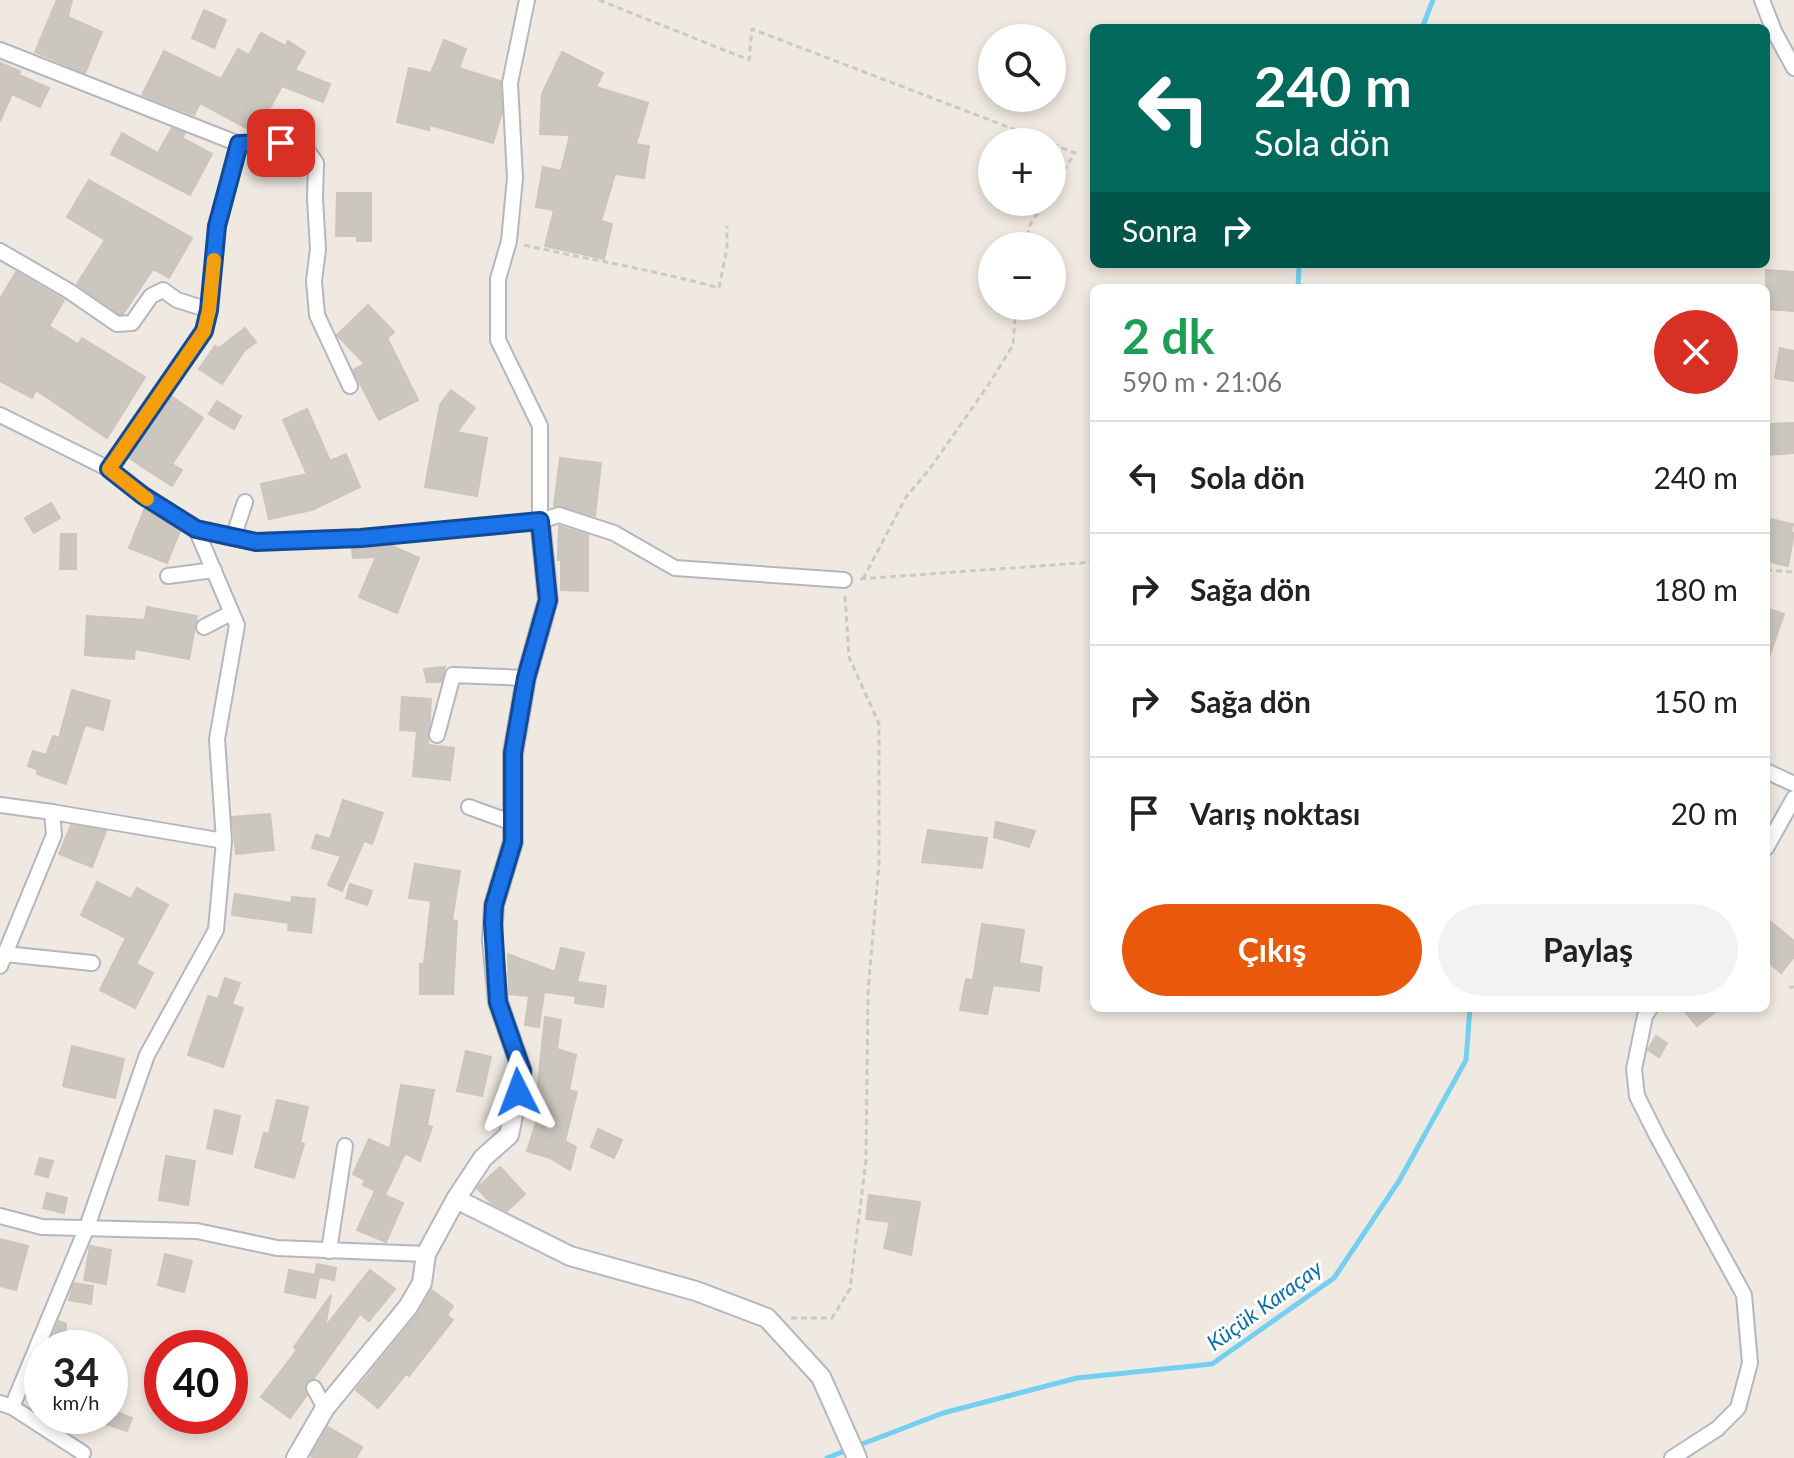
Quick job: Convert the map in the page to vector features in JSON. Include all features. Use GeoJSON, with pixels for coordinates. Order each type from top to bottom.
{"type":"FeatureCollection","features":[{"type":"Feature","properties":{"kind":"street"},"geometry":{"type":"LineString","coordinates":[[296,1458],[325,1408],[408,1307],[422,1283],[426,1254],[456,1199],[483,1158],[509,1135],[522,1071],[498,1002],[492,940],[494,905],[513,842],[513,753],[526,678],[548,600],[540,521],[540,426],[498,340],[498,279],[509,241],[515,178],[510,83],[527,0]]}},
{"type":"Feature","properties":{"kind":"street"},"geometry":{"type":"LineString","coordinates":[[1762,0],[1794,68]]}},
{"type":"Feature","properties":{"kind":"street"},"geometry":{"type":"LineString","coordinates":[[0,50],[239,144],[303,144],[316,163],[318,249],[314,281],[317,315],[350,386]]}},
{"type":"Feature","properties":{"kind":"street"},"geometry":{"type":"LineString","coordinates":[[109,469],[204,331],[217,226],[239,144]]}},
{"type":"Feature","properties":{"kind":"street"},"geometry":{"type":"LineString","coordinates":[[0,251],[69,291],[117,324],[132,323],[151,296],[163,290],[177,300],[209,310]]}},
{"type":"Feature","properties":{"kind":"street"},"geometry":{"type":"LineString","coordinates":[[0,415],[109,469],[152,503],[196,529],[233,538],[256,542],[361,538],[540,521],[559,515],[614,533],[675,568],[844,580]]}},
{"type":"Feature","properties":{"kind":"street"},"geometry":{"type":"LineString","coordinates":[[233,538],[245,502]]}},
{"type":"Feature","properties":{"kind":"street"},"geometry":{"type":"LineString","coordinates":[[83,1453],[6,1405],[87,1227],[147,1055],[216,930],[224,841],[217,739],[237,625],[196,529]]}},
{"type":"Feature","properties":{"kind":"street"},"geometry":{"type":"LineString","coordinates":[[168,576],[214,570]]}},
{"type":"Feature","properties":{"kind":"street"},"geometry":{"type":"LineString","coordinates":[[204,627],[231,613]]}},
{"type":"Feature","properties":{"kind":"street"},"geometry":{"type":"LineString","coordinates":[[437,735],[453,675],[526,678]]}},
{"type":"Feature","properties":{"kind":"street"},"geometry":{"type":"LineString","coordinates":[[1770,773],[1794,784]]}},
{"type":"Feature","properties":{"kind":"street"},"geometry":{"type":"LineString","coordinates":[[1770,841],[1794,798]]}},
{"type":"Feature","properties":{"kind":"street"},"geometry":{"type":"LineString","coordinates":[[0,805],[224,841]]}},
{"type":"Feature","properties":{"kind":"street"},"geometry":{"type":"LineString","coordinates":[[469,807],[513,823]]}},
{"type":"Feature","properties":{"kind":"street"},"geometry":{"type":"LineString","coordinates":[[52,812],[54,835],[2,960],[92,963]]}},
{"type":"Feature","properties":{"kind":"street"},"geometry":{"type":"LineString","coordinates":[[1648,1012],[1634,1069],[1637,1096],[1744,1295],[1750,1363],[1738,1408],[1717,1429],[1672,1458]]}},
{"type":"Feature","properties":{"kind":"street"},"geometry":{"type":"LineString","coordinates":[[329,1251],[345,1146]]}},
{"type":"Feature","properties":{"kind":"street"},"geometry":{"type":"LineString","coordinates":[[456,1199],[570,1256],[696,1291],[767,1318],[821,1377],[857,1458]]}},
{"type":"Feature","properties":{"kind":"street"},"geometry":{"type":"LineString","coordinates":[[0,1216],[42,1227],[197,1231],[277,1248],[426,1254]]}},
{"type":"Feature","properties":{"kind":"street"},"geometry":{"type":"LineString","coordinates":[[314,1388],[325,1408]]}},
{"type":"Feature","properties":{"kind":"path"},"geometry":{"type":"LineString","coordinates":[[599,0],[749,60],[752,29],[1010,128]]}},
{"type":"Feature","properties":{"kind":"path"},"geometry":{"type":"LineString","coordinates":[[1066,149],[1075,153],[1066,167]]}},
{"type":"Feature","properties":{"kind":"path"},"geometry":{"type":"LineString","coordinates":[[509,241],[615,266],[654,270],[719,288],[727,248],[727,226]]}},
{"type":"Feature","properties":{"kind":"path"},"geometry":{"type":"LineString","coordinates":[[863,579],[906,497],[929,470],[1013,345],[1015,320]]}},
{"type":"Feature","properties":{"kind":"path"},"geometry":{"type":"LineString","coordinates":[[767,1318],[832,1318],[850,1289],[866,1160],[868,992],[879,863],[879,724],[849,657],[844,580],[1090,562]]}},
{"type":"Feature","properties":{"kind":"path"},"geometry":{"type":"LineString","coordinates":[[1770,570],[1794,572]]}},
{"type":"Feature","properties":{"kind":"building"},"geometry":{"type":"Polygon","coordinates":[[[57,0],[72,0],[68,17],[102,32],[85,73],[35,52],[57,0]]]}},
{"type":"Feature","properties":{"kind":"building"},"geometry":{"type":"Polygon","coordinates":[[[204,10],[226,20],[214,48],[192,38],[204,10]]]}},
{"type":"Feature","properties":{"kind":"building"},"geometry":{"type":"Polygon","coordinates":[[[261,33],[285,46],[288,41],[305,52],[295,70],[330,84],[323,102],[282,86],[256,133],[200,103],[194,115],[142,95],[164,51],[221,79],[238,49],[249,55],[261,33]]]}},
{"type":"Feature","properties":{"kind":"building"},"geometry":{"type":"Polygon","coordinates":[[[444,40],[466,49],[459,68],[500,81],[502,112],[493,143],[430,125],[429,130],[397,122],[409,68],[431,73],[444,40]]]}},
{"type":"Feature","properties":{"kind":"building"},"geometry":{"type":"Polygon","coordinates":[[[562,52],[603,73],[596,87],[648,103],[636,144],[649,146],[644,178],[615,174],[601,221],[612,224],[604,259],[545,246],[554,210],[536,207],[543,167],[561,171],[570,135],[540,134],[542,94],[562,52]]]}},
{"type":"Feature","properties":{"kind":"building"},"geometry":{"type":"Polygon","coordinates":[[[0,63],[49,88],[40,107],[12,94],[0,121],[0,63]]]}},
{"type":"Feature","properties":{"kind":"building"},"geometry":{"type":"Polygon","coordinates":[[[172,128],[185,133],[182,138],[212,154],[190,195],[111,154],[122,133],[158,153],[172,128]]]}},
{"type":"Feature","properties":{"kind":"building"},"geometry":{"type":"Polygon","coordinates":[[[89,180],[192,238],[169,278],[153,269],[123,314],[77,284],[105,240],[67,217],[89,180]]]}},
{"type":"Feature","properties":{"kind":"building"},"geometry":{"type":"Polygon","coordinates":[[[337,193],[371,193],[371,241],[357,241],[357,236],[336,236],[337,193]]]}},
{"type":"Feature","properties":{"kind":"building"},"geometry":{"type":"Polygon","coordinates":[[[1766,270],[1794,272],[1794,311],[1770,309],[1770,284],[1766,284],[1766,270]]]}},
{"type":"Feature","properties":{"kind":"building"},"geometry":{"type":"Polygon","coordinates":[[[16,272],[64,300],[49,326],[78,344],[82,338],[145,377],[107,438],[36,390],[32,398],[0,381],[0,299],[16,272]]]}},
{"type":"Feature","properties":{"kind":"building"},"geometry":{"type":"Polygon","coordinates":[[[368,305],[394,332],[387,338],[418,400],[379,420],[353,370],[365,364],[337,335],[368,305]]]}},
{"type":"Feature","properties":{"kind":"building"},"geometry":{"type":"Polygon","coordinates":[[[245,328],[256,342],[245,350],[222,384],[199,369],[215,346],[219,348],[245,328]]]}},
{"type":"Feature","properties":{"kind":"building"},"geometry":{"type":"Polygon","coordinates":[[[1780,348],[1794,351],[1794,381],[1775,378],[1780,348]]]}},
{"type":"Feature","properties":{"kind":"building"},"geometry":{"type":"Polygon","coordinates":[[[451,390],[475,408],[457,432],[487,438],[477,496],[425,487],[440,405],[451,390]]]}},
{"type":"Feature","properties":{"kind":"building"},"geometry":{"type":"Polygon","coordinates":[[[171,396],[203,418],[172,464],[182,470],[172,486],[129,458],[171,396]]]}},
{"type":"Feature","properties":{"kind":"building"},"geometry":{"type":"Polygon","coordinates":[[[217,401],[241,416],[234,429],[209,414],[217,401]]]}},
{"type":"Feature","properties":{"kind":"building"},"geometry":{"type":"Polygon","coordinates":[[[307,409],[330,461],[346,454],[360,487],[312,510],[269,519],[261,484],[307,474],[283,420],[307,409]]]}},
{"type":"Feature","properties":{"kind":"building"},"geometry":{"type":"Polygon","coordinates":[[[1794,423],[1794,453],[1770,455],[1770,424],[1794,423]]]}},
{"type":"Feature","properties":{"kind":"building"},"geometry":{"type":"Polygon","coordinates":[[[560,458],[601,463],[595,516],[554,506],[560,458]]]}},
{"type":"Feature","properties":{"kind":"building"},"geometry":{"type":"Polygon","coordinates":[[[51,503],[60,518],[34,533],[25,518],[51,503]]]}},
{"type":"Feature","properties":{"kind":"building"},"geometry":{"type":"Polygon","coordinates":[[[145,508],[180,531],[167,563],[129,548],[145,508]]]}},
{"type":"Feature","properties":{"kind":"building"},"geometry":{"type":"Polygon","coordinates":[[[1770,519],[1793,524],[1788,566],[1770,562],[1770,519]]]}},
{"type":"Feature","properties":{"kind":"building"},"geometry":{"type":"Polygon","coordinates":[[[559,526],[588,535],[588,591],[561,590],[559,526]]]}},
{"type":"Feature","properties":{"kind":"building"},"geometry":{"type":"Polygon","coordinates":[[[61,534],[76,534],[76,569],[60,569],[61,534]]]}},
{"type":"Feature","properties":{"kind":"building"},"geometry":{"type":"Polygon","coordinates":[[[390,545],[419,558],[397,613],[359,597],[376,557],[353,558],[352,548],[390,545]]]}},
{"type":"Feature","properties":{"kind":"building"},"geometry":{"type":"Polygon","coordinates":[[[147,607],[197,616],[189,659],[135,649],[134,659],[85,655],[87,616],[145,620],[147,607]]]}},
{"type":"Feature","properties":{"kind":"building"},"geometry":{"type":"Polygon","coordinates":[[[1770,609],[1784,614],[1770,654],[1770,609]]]}},
{"type":"Feature","properties":{"kind":"building"},"geometry":{"type":"Polygon","coordinates":[[[445,667],[441,682],[427,682],[424,669],[445,667]]]}},
{"type":"Feature","properties":{"kind":"building"},"geometry":{"type":"Polygon","coordinates":[[[72,690],[110,701],[103,730],[85,725],[66,784],[37,774],[38,770],[28,766],[33,751],[46,755],[53,736],[59,738],[72,690]]]}},
{"type":"Feature","properties":{"kind":"building"},"geometry":{"type":"Polygon","coordinates":[[[402,697],[431,699],[428,745],[454,748],[450,780],[413,776],[417,731],[400,730],[402,697]]]}},
{"type":"Feature","properties":{"kind":"building"},"geometry":{"type":"Polygon","coordinates":[[[343,800],[383,813],[372,844],[364,841],[342,891],[328,885],[341,856],[312,848],[316,835],[330,839],[343,800]]]}},
{"type":"Feature","properties":{"kind":"building"},"geometry":{"type":"Polygon","coordinates":[[[270,814],[274,850],[236,854],[232,817],[270,814]]]}},
{"type":"Feature","properties":{"kind":"building"},"geometry":{"type":"Polygon","coordinates":[[[996,822],[1035,831],[1029,847],[994,837],[996,822]]]}},
{"type":"Feature","properties":{"kind":"building"},"geometry":{"type":"Polygon","coordinates":[[[71,825],[106,831],[92,867],[59,854],[71,825]]]}},
{"type":"Feature","properties":{"kind":"building"},"geometry":{"type":"Polygon","coordinates":[[[928,830],[987,838],[982,868],[922,862],[928,830]]]}},
{"type":"Feature","properties":{"kind":"building"},"geometry":{"type":"Polygon","coordinates":[[[415,864],[460,871],[452,920],[457,921],[453,994],[420,994],[420,964],[424,964],[431,901],[409,898],[415,864]]]}},
{"type":"Feature","properties":{"kind":"building"},"geometry":{"type":"Polygon","coordinates":[[[97,882],[131,899],[137,888],[168,905],[136,964],[153,973],[135,1008],[100,990],[126,938],[81,915],[97,882]]]}},
{"type":"Feature","properties":{"kind":"building"},"geometry":{"type":"Polygon","coordinates":[[[350,884],[372,891],[367,905],[346,898],[350,884]]]}},
{"type":"Feature","properties":{"kind":"building"},"geometry":{"type":"Polygon","coordinates":[[[235,894],[291,903],[292,897],[315,899],[311,933],[288,930],[289,923],[232,915],[235,894]]]}},
{"type":"Feature","properties":{"kind":"building"},"geometry":{"type":"Polygon","coordinates":[[[1770,921],[1794,941],[1794,957],[1781,973],[1770,963],[1770,921]]]}},
{"type":"Feature","properties":{"kind":"building"},"geometry":{"type":"Polygon","coordinates":[[[982,924],[1024,930],[1019,963],[1042,967],[1039,991],[993,985],[987,1014],[960,1010],[966,979],[973,980],[982,924]]]}},
{"type":"Feature","properties":{"kind":"building"},"geometry":{"type":"Polygon","coordinates":[[[561,948],[584,953],[577,982],[606,986],[603,1007],[575,1003],[576,996],[544,992],[539,1027],[525,1025],[529,996],[509,994],[508,954],[555,972],[561,948]]]}},
{"type":"Feature","properties":{"kind":"building"},"geometry":{"type":"Polygon","coordinates":[[[225,978],[240,983],[232,1004],[243,1008],[223,1067],[188,1055],[208,996],[218,999],[225,978]]]}},
{"type":"Feature","properties":{"kind":"building"},"geometry":{"type":"Polygon","coordinates":[[[1685,1012],[1715,1012],[1697,1026],[1685,1012]]]}},
{"type":"Feature","properties":{"kind":"building"},"geometry":{"type":"Polygon","coordinates":[[[545,1017],[561,1020],[557,1049],[576,1055],[569,1090],[577,1092],[565,1141],[576,1147],[570,1170],[550,1158],[527,1151],[539,1114],[535,1113],[545,1017]]]}},
{"type":"Feature","properties":{"kind":"building"},"geometry":{"type":"Polygon","coordinates":[[[1656,1036],[1667,1043],[1659,1057],[1648,1050],[1656,1036]]]}},
{"type":"Feature","properties":{"kind":"building"},"geometry":{"type":"Polygon","coordinates":[[[72,1046],[124,1059],[115,1098],[63,1086],[72,1046]]]}},
{"type":"Feature","properties":{"kind":"building"},"geometry":{"type":"Polygon","coordinates":[[[466,1051],[491,1057],[482,1096],[457,1091],[466,1051]]]}},
{"type":"Feature","properties":{"kind":"building"},"geometry":{"type":"Polygon","coordinates":[[[401,1085],[434,1090],[427,1125],[432,1127],[420,1161],[405,1153],[385,1195],[363,1185],[365,1180],[353,1174],[369,1139],[390,1149],[401,1085]]]}},
{"type":"Feature","properties":{"kind":"building"},"geometry":{"type":"Polygon","coordinates":[[[277,1100],[308,1107],[300,1143],[304,1144],[294,1178],[255,1167],[264,1133],[269,1134],[277,1100]]]}},
{"type":"Feature","properties":{"kind":"building"},"geometry":{"type":"Polygon","coordinates":[[[215,1110],[240,1116],[232,1154],[207,1148],[215,1110]]]}},
{"type":"Feature","properties":{"kind":"building"},"geometry":{"type":"Polygon","coordinates":[[[598,1129],[622,1140],[614,1158],[591,1147],[598,1129]]]}},
{"type":"Feature","properties":{"kind":"building"},"geometry":{"type":"Polygon","coordinates":[[[166,1156],[195,1161],[188,1205],[159,1200],[166,1156]]]}},
{"type":"Feature","properties":{"kind":"building"},"geometry":{"type":"Polygon","coordinates":[[[40,1158],[53,1161],[48,1177],[35,1174],[40,1158]]]}},
{"type":"Feature","properties":{"kind":"building"},"geometry":{"type":"Polygon","coordinates":[[[500,1167],[525,1194],[507,1211],[491,1203],[477,1188],[500,1167]]]}},
{"type":"Feature","properties":{"kind":"building"},"geometry":{"type":"Polygon","coordinates":[[[375,1191],[403,1203],[386,1242],[357,1230],[375,1191]]]}},
{"type":"Feature","properties":{"kind":"building"},"geometry":{"type":"Polygon","coordinates":[[[47,1193],[67,1198],[64,1213],[43,1208],[47,1193]]]}},
{"type":"Feature","properties":{"kind":"building"},"geometry":{"type":"Polygon","coordinates":[[[869,1195],[920,1202],[911,1255],[884,1248],[890,1222],[866,1219],[869,1195]]]}},
{"type":"Feature","properties":{"kind":"building"},"geometry":{"type":"Polygon","coordinates":[[[0,1239],[28,1246],[16,1290],[0,1286],[0,1239]]]}},
{"type":"Feature","properties":{"kind":"building"},"geometry":{"type":"Polygon","coordinates":[[[90,1246],[111,1250],[106,1284],[84,1280],[90,1246]]]}},
{"type":"Feature","properties":{"kind":"building"},"geometry":{"type":"Polygon","coordinates":[[[165,1254],[192,1261],[184,1292],[158,1285],[165,1254]]]}},
{"type":"Feature","properties":{"kind":"building"},"geometry":{"type":"Polygon","coordinates":[[[317,1264],[336,1268],[334,1280],[319,1277],[315,1298],[285,1292],[289,1270],[315,1275],[317,1264]]]}},
{"type":"Feature","properties":{"kind":"building"},"geometry":{"type":"Polygon","coordinates":[[[370,1270],[395,1289],[369,1321],[360,1314],[314,1378],[306,1382],[304,1389],[307,1395],[290,1418],[261,1397],[297,1350],[294,1347],[331,1295],[325,1327],[370,1270]]]}},
{"type":"Feature","properties":{"kind":"building"},"geometry":{"type":"Polygon","coordinates":[[[74,1283],[93,1286],[91,1304],[69,1300],[74,1283]]]}},
{"type":"Feature","properties":{"kind":"building"},"geometry":{"type":"Polygon","coordinates":[[[432,1290],[453,1306],[447,1315],[453,1320],[409,1376],[406,1374],[378,1408],[356,1390],[417,1315],[432,1290]]]}},
{"type":"Feature","properties":{"kind":"building"},"geometry":{"type":"Polygon","coordinates":[[[59,1321],[66,1324],[66,1330],[55,1330],[59,1321]]]}},
{"type":"Feature","properties":{"kind":"building"},"geometry":{"type":"Polygon","coordinates":[[[328,1427],[362,1447],[356,1458],[311,1456],[328,1427]]]}},
{"type":"Feature","properties":{"kind":"waterway","name":"Küçük Karaçay"},"geometry":{"type":"LineString","coordinates":[[1424,24],[1433,0]]}},
{"type":"Feature","properties":{"kind":"waterway","name":"Küçük Karaçay"},"geometry":{"type":"LineString","coordinates":[[1298,284],[1299,268]]}},
{"type":"Feature","properties":{"kind":"waterway","name":"Küçük Karaçay"},"geometry":{"type":"LineString","coordinates":[[857,1446],[943,1413],[1077,1378],[1212,1364],[1334,1278],[1399,1181],[1466,1060],[1470,1012]]}},
{"type":"Feature","properties":{"kind":"waterway","name":"Küçük Karaçay"},"geometry":{"type":"LineString","coordinates":[[827,1458],[847,1450]]}},
{"type":"Feature","properties":{"kind":"slow traffic"},"geometry":{"type":"LineString","coordinates":[[147,499],[109,469],[204,331],[214,260]]}},
{"type":"Feature","properties":{"kind":"route"},"geometry":{"type":"LineString","coordinates":[[281,143],[239,144],[217,226],[204,331],[109,469],[142,495],[196,529],[256,542],[361,538],[540,521],[548,600],[526,678],[513,753],[513,842],[494,905],[492,940],[498,1002],[522,1071],[518,1092]]}}]}
